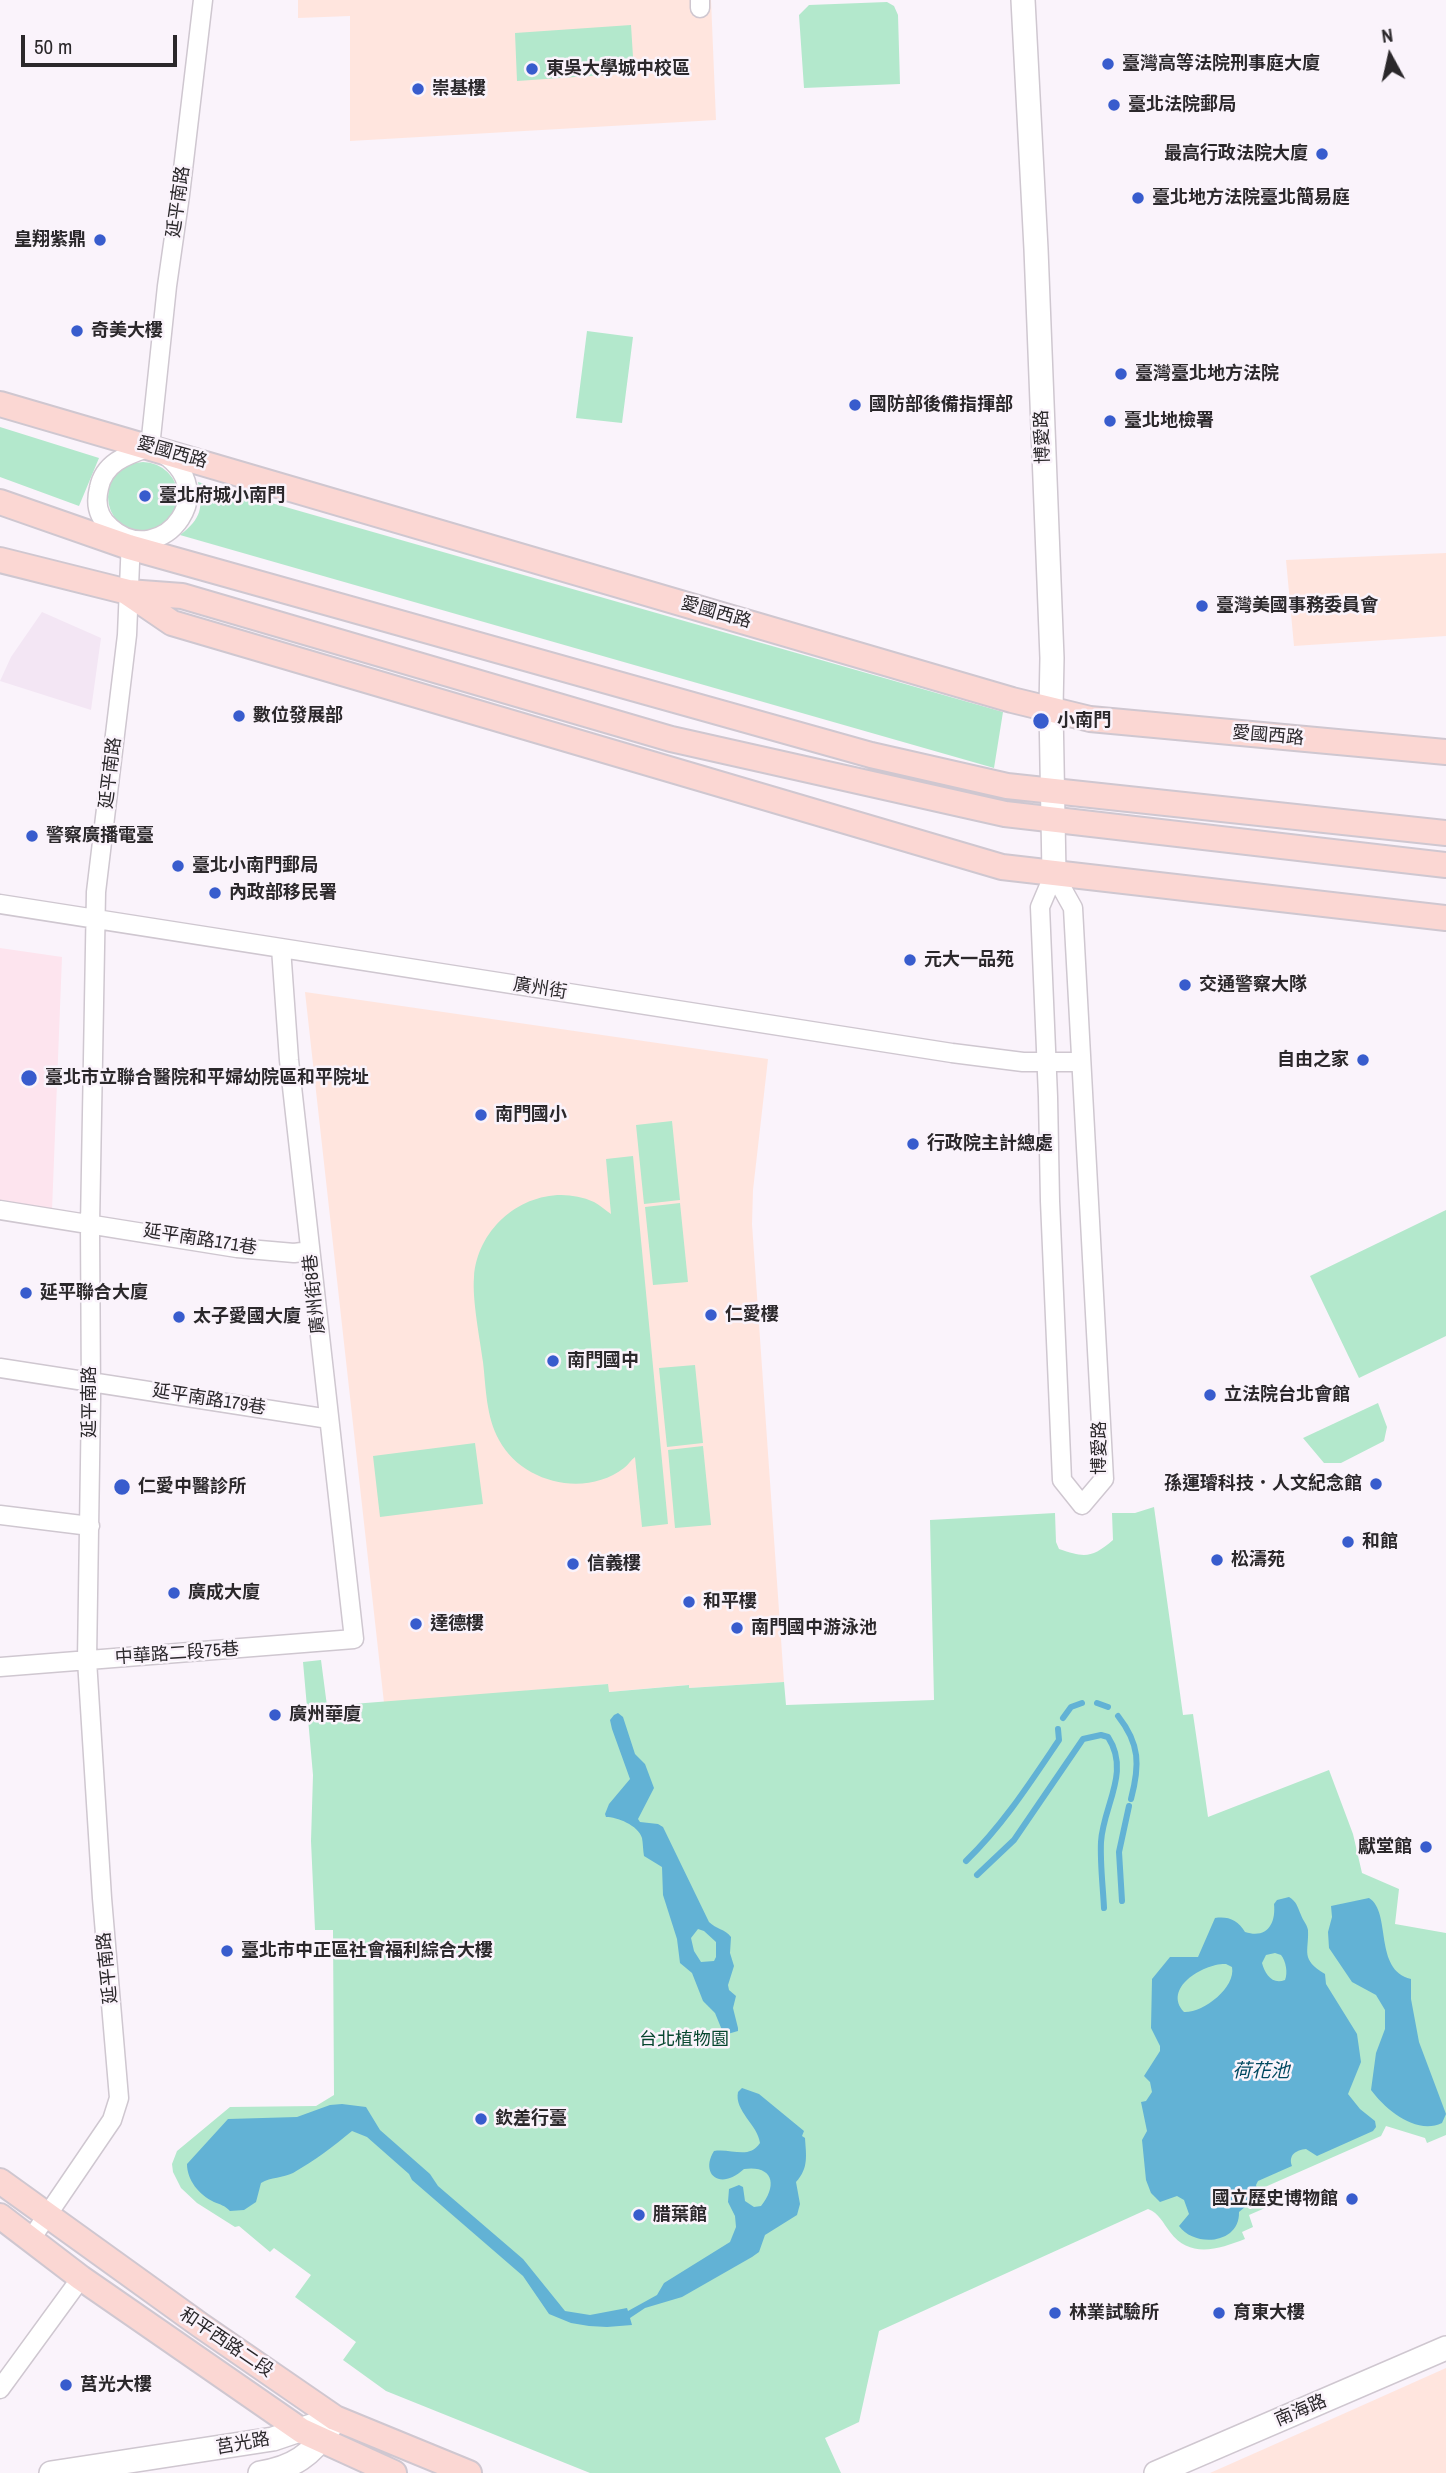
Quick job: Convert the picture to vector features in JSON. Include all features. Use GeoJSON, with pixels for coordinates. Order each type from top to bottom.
{"type":"FeatureCollection","features":[{"type":"Feature","properties":{"kind":"main road","name":"愛國西路"},"geometry":{"type":"LineString","coordinates":[[0,404],[986,692],[1090,719],[1446,752]]}},
{"type":"Feature","properties":{"kind":"main road"},"geometry":{"type":"LineString","coordinates":[[0,502],[130,543],[871,755],[1007,786],[1446,833]]}},
{"type":"Feature","properties":{"kind":"main road"},"geometry":{"type":"LineString","coordinates":[[0,560],[128,592],[182,596],[671,739],[1005,814],[1446,865]]}},
{"type":"Feature","properties":{"kind":"main road"},"geometry":{"type":"LineString","coordinates":[[128,592],[172,624],[1002,867],[1446,918]]}},
{"type":"Feature","properties":{"kind":"main road","name":"和平西路二段"},"geometry":{"type":"LineString","coordinates":[[0,2181],[335,2418],[469,2473]]}},
{"type":"Feature","properties":{"kind":"main road","name":"和平西路二段"},"geometry":{"type":"LineString","coordinates":[[0,2216],[81,2278],[311,2436],[394,2473]]}},
{"type":"Feature","properties":{"kind":"street","name":"延平南路"},"geometry":{"type":"LineString","coordinates":[[150,447],[203,0]]}},
{"type":"Feature","properties":{"kind":"street","name":"博愛路"},"geometry":{"type":"LineString","coordinates":[[1023,0],[1052,658],[1054,874],[1040,907],[1049,1201],[1062,1480],[1082,1505],[1104,1479],[1073,908],[1054,874]]}},
{"type":"Feature","properties":{"kind":"street"},"geometry":{"type":"LineString","coordinates":[[150,447],[166,454],[180,468],[186,480],[186,507],[171,530],[159,537],[130,543],[105,523],[98,510],[96,500],[99,484],[106,470],[117,460],[150,447]]}},
{"type":"Feature","properties":{"kind":"street","name":"延平南路"},"geometry":{"type":"LineString","coordinates":[[30,2239],[112,2120],[119,2098],[102,1898],[87,1660],[90,1225],[96,892],[127,635],[130,543]]}},
{"type":"Feature","properties":{"kind":"street","name":"廣州街"},"geometry":{"type":"LineString","coordinates":[[0,904],[940,1051],[1023,1062],[1081,1062]]}},
{"type":"Feature","properties":{"kind":"street","name":"廣州街8巷"},"geometry":{"type":"LineString","coordinates":[[281,948],[289,1059],[354,1639]]}},
{"type":"Feature","properties":{"kind":"street","name":"延平南路171巷"},"geometry":{"type":"LineString","coordinates":[[0,1210],[237,1248],[294,1253],[310,1251]]}},
{"type":"Feature","properties":{"kind":"street","name":"延平南路179巷"},"geometry":{"type":"LineString","coordinates":[[0,1368],[91,1380],[328,1419]]}},
{"type":"Feature","properties":{"kind":"street"},"geometry":{"type":"LineString","coordinates":[[0,1515],[90,1525]]}},
{"type":"Feature","properties":{"kind":"street","name":"中華路二段75巷"},"geometry":{"type":"LineString","coordinates":[[0,1667],[354,1639]]}},
{"type":"Feature","properties":{"kind":"street"},"geometry":{"type":"LineString","coordinates":[[0,2389],[81,2278]]}},
{"type":"Feature","properties":{"kind":"street","name":"南海路"},"geometry":{"type":"LineString","coordinates":[[1156,2473],[1446,2348]]}},
{"type":"Feature","properties":{"kind":"street","name":"莒光路"},"geometry":{"type":"LineString","coordinates":[[51,2473],[311,2436],[335,2418]]}},
{"type":"Feature","properties":{"kind":"street","name":"莒光路"},"geometry":{"type":"LineString","coordinates":[[260,2473],[282,2470],[302,2458],[311,2436]]}},
{"type":"Feature","properties":{"kind":"shaded area","name":"東吳大學城中校區"},"geometry":{"type":"Polygon","coordinates":[[[298,0],[711,0],[716,120],[350,141],[350,16],[298,18],[298,0]]]}},
{"type":"Feature","properties":{"kind":"shaded area"},"geometry":{"type":"Polygon","coordinates":[[[1446,553],[1446,636],[1294,646],[1286,560],[1446,553]]]}},
{"type":"Feature","properties":{"kind":"shaded area"},"geometry":{"type":"Polygon","coordinates":[[[42,612],[101,638],[91,710],[0,681],[11,657],[42,612]]]}},
{"type":"Feature","properties":{"kind":"shaded area","name":"臺北市立聯合醫院和平婦幼院區和平院址"},"geometry":{"type":"Polygon","coordinates":[[[0,948],[62,957],[52,1210],[0,1200],[0,948]]]}},
{"type":"Feature","properties":{"kind":"shaded area","name":"南門國中"},"geometry":{"type":"Polygon","coordinates":[[[305,992],[768,1059],[753,1190],[752,1224],[784,1682],[689,1688],[688,1685],[608,1692],[607,1684],[384,1703],[305,992]]]}},
{"type":"Feature","properties":{"kind":"shaded area"},"geometry":{"type":"Polygon","coordinates":[[[1446,2368],[1446,2473],[1210,2473],[1343,2414],[1446,2368]]]}},
{"type":"Feature","properties":{"kind":"green space"},"geometry":{"type":"Polygon","coordinates":[[[887,2],[894,6],[898,15],[900,84],[804,88],[799,15],[809,5],[887,2]]]}},
{"type":"Feature","properties":{"kind":"green space"},"geometry":{"type":"Polygon","coordinates":[[[631,25],[634,73],[517,81],[515,33],[631,25]]]}},
{"type":"Feature","properties":{"kind":"green space"},"geometry":{"type":"Polygon","coordinates":[[[587,331],[633,337],[622,423],[576,418],[587,331]]]}},
{"type":"Feature","properties":{"kind":"green space"},"geometry":{"type":"Polygon","coordinates":[[[0,427],[99,458],[79,506],[0,477],[0,427]]]}},
{"type":"Feature","properties":{"kind":"green space"},"geometry":{"type":"Polygon","coordinates":[[[143,462],[168,472],[178,497],[168,522],[143,532],[118,522],[108,497],[118,472],[143,462]]]}},
{"type":"Feature","properties":{"kind":"green space"},"geometry":{"type":"Polygon","coordinates":[[[198,482],[1003,712],[994,768],[180,535],[197,518],[200,506],[198,482]]]}},
{"type":"Feature","properties":{"kind":"green space"},"geometry":{"type":"Polygon","coordinates":[[[672,1121],[680,1200],[644,1204],[636,1125],[672,1121]]]}},
{"type":"Feature","properties":{"kind":"green space"},"geometry":{"type":"Polygon","coordinates":[[[633,1156],[668,1524],[642,1527],[635,1457],[624,1468],[608,1477],[573,1484],[538,1476],[509,1455],[491,1422],[474,1286],[478,1256],[499,1222],[515,1209],[533,1200],[553,1196],[573,1196],[594,1202],[611,1214],[606,1159],[633,1156]]]}},
{"type":"Feature","properties":{"kind":"green space"},"geometry":{"type":"Polygon","coordinates":[[[680,1203],[688,1282],[653,1285],[645,1207],[680,1203]]]}},
{"type":"Feature","properties":{"kind":"green space"},"geometry":{"type":"Polygon","coordinates":[[[1446,1210],[1446,1336],[1359,1378],[1310,1276],[1446,1210]]]}},
{"type":"Feature","properties":{"kind":"green space"},"geometry":{"type":"Polygon","coordinates":[[[695,1365],[703,1443],[667,1447],[659,1368],[695,1365]]]}},
{"type":"Feature","properties":{"kind":"green space"},"geometry":{"type":"Polygon","coordinates":[[[1378,1403],[1387,1427],[1384,1441],[1341,1463],[1324,1463],[1303,1438],[1378,1403]]]}},
{"type":"Feature","properties":{"kind":"green space"},"geometry":{"type":"Polygon","coordinates":[[[475,1443],[483,1504],[380,1517],[373,1456],[475,1443]]]}},
{"type":"Feature","properties":{"kind":"green space"},"geometry":{"type":"Polygon","coordinates":[[[703,1446],[711,1525],[675,1528],[668,1450],[703,1446]]]}},
{"type":"Feature","properties":{"kind":"green space","name":"台北植物園"},"geometry":{"type":"Polygon","coordinates":[[[1154,1507],[1183,1715],[1193,1714],[1208,1817],[1329,1770],[1353,1834],[1362,1873],[1399,1889],[1395,1924],[1446,1933],[1446,2135],[1427,2143],[1425,2138],[1386,2126],[1381,2136],[1265,2187],[1272,2205],[1249,2215],[1253,2227],[1242,2232],[1245,2239],[1235,2243],[1205,2249],[1186,2246],[1148,2209],[879,2331],[859,2422],[825,2438],[841,2473],[590,2473],[386,2391],[343,2360],[356,2342],[295,2297],[311,2275],[274,2248],[270,2252],[239,2226],[235,2227],[197,2203],[181,2188],[172,2164],[177,2151],[230,2107],[316,2106],[334,2095],[333,1930],[315,1930],[311,1841],[313,1775],[303,1662],[321,1660],[327,1706],[608,1684],[609,1692],[689,1685],[689,1688],[784,1682],[786,1705],[934,1700],[930,1520],[1055,1513],[1056,1542],[1059,1549],[1088,1555],[1113,1540],[1112,1513],[1135,1513],[1154,1507]]]}},
{"type":"Feature","properties":{"kind":"water"},"geometry":{"type":"Polygon","coordinates":[[[618,1713],[623,1717],[635,1754],[645,1764],[654,1788],[638,1819],[640,1822],[663,1827],[709,1922],[731,1937],[730,1953],[734,1966],[728,1985],[729,1990],[736,1996],[733,2008],[738,2031],[724,2035],[715,2013],[703,2001],[692,1973],[680,1963],[677,1939],[663,1895],[662,1867],[644,1856],[642,1838],[636,1829],[616,1818],[606,1817],[609,1804],[630,1779],[612,1729],[610,1720],[618,1713]],[[698,1929],[691,1938],[694,1951],[701,1962],[714,1961],[716,1942],[698,1929]]]}},
{"type":"Feature","properties":{"kind":"water","name":"荷花池"},"geometry":{"type":"Polygon","coordinates":[[[1289,1897],[1296,1904],[1308,1930],[1309,1959],[1325,1974],[1326,1984],[1357,2034],[1361,2062],[1348,2094],[1360,2109],[1375,2121],[1376,2127],[1373,2131],[1317,2156],[1306,2149],[1296,2152],[1291,2159],[1292,2166],[1258,2181],[1256,2185],[1259,2195],[1239,2212],[1232,2231],[1215,2239],[1195,2238],[1179,2226],[1189,2214],[1184,2200],[1177,2196],[1160,2202],[1151,2193],[1146,2180],[1142,2140],[1147,2131],[1141,2102],[1146,2101],[1152,2092],[1150,2082],[1144,2076],[1160,2051],[1151,2028],[1152,1979],[1170,1957],[1198,1957],[1215,1918],[1232,1920],[1245,1932],[1253,1934],[1264,1931],[1272,1923],[1277,1900],[1289,1897]],[[1266,1955],[1263,1967],[1273,1980],[1285,1980],[1284,1960],[1281,1955],[1266,1955]],[[1226,1964],[1207,1968],[1188,1979],[1178,1994],[1184,2012],[1209,2004],[1224,1991],[1232,1975],[1232,1967],[1226,1964]]]}},
{"type":"Feature","properties":{"kind":"water"},"geometry":{"type":"Polygon","coordinates":[[[1369,1898],[1380,1915],[1392,1965],[1399,1974],[1411,1979],[1411,1999],[1419,2042],[1446,2114],[1442,2123],[1422,2126],[1412,2123],[1393,2112],[1371,2090],[1376,2053],[1385,2029],[1385,2010],[1376,1995],[1352,1982],[1329,1948],[1328,1932],[1332,1917],[1331,1906],[1369,1898]]]}},
{"type":"Feature","properties":{"kind":"water"},"geometry":{"type":"Polygon","coordinates":[[[742,2088],[759,2094],[804,2131],[802,2136],[805,2138],[806,2161],[796,2182],[800,2204],[797,2215],[765,2235],[759,2252],[752,2257],[682,2297],[645,2308],[630,2318],[632,2325],[589,2326],[571,2323],[549,2314],[523,2276],[412,2180],[409,2174],[367,2137],[352,2131],[293,2173],[261,2183],[256,2202],[244,2210],[230,2211],[199,2191],[189,2176],[187,2164],[228,2119],[297,2117],[330,2105],[366,2107],[380,2130],[430,2174],[438,2186],[523,2259],[565,2311],[590,2315],[627,2308],[628,2311],[657,2295],[664,2283],[730,2242],[736,2227],[735,2216],[728,2202],[729,2189],[739,2185],[743,2187],[745,2201],[754,2207],[761,2206],[770,2191],[770,2178],[761,2170],[744,2169],[735,2176],[720,2179],[714,2177],[709,2166],[714,2151],[751,2151],[760,2143],[739,2105],[738,2092],[742,2088]]]}},
{"type":"Feature","properties":{"kind":"waterway"},"geometry":{"type":"LineString","coordinates":[[1063,1718],[1071,1707],[1082,1703]]}},
{"type":"Feature","properties":{"kind":"waterway"},"geometry":{"type":"LineString","coordinates":[[1097,1703],[1108,1707]]}},
{"type":"Feature","properties":{"kind":"waterway"},"geometry":{"type":"LineString","coordinates":[[1118,1716],[1131,1736],[1136,1755],[1136,1776],[1131,1799]]}},
{"type":"Feature","properties":{"kind":"waterway"},"geometry":{"type":"LineString","coordinates":[[966,1861],[1027,1788],[1059,1740],[1058,1729]]}},
{"type":"Feature","properties":{"kind":"waterway"},"geometry":{"type":"LineString","coordinates":[[977,1875],[1014,1840],[1083,1739],[1101,1735],[1108,1737],[1117,1763],[1114,1789],[1101,1842],[1104,1908]]}},
{"type":"Feature","properties":{"kind":"waterway"},"geometry":{"type":"LineString","coordinates":[[1122,1901],[1119,1852],[1129,1806]]}},
{"type":"Feature","properties":{"kind":"place","name":"臺灣高等法院刑事庭大廈"},"geometry":{"type":"Point","coordinates":[1108,64]}},
{"type":"Feature","properties":{"kind":"place","name":"東吳大學城中校區"},"geometry":{"type":"Point","coordinates":[532,69]}},
{"type":"Feature","properties":{"kind":"place","name":"崇基樓"},"geometry":{"type":"Point","coordinates":[418,89]}},
{"type":"Feature","properties":{"kind":"place","name":"臺北法院郵局"},"geometry":{"type":"Point","coordinates":[1114,105]}},
{"type":"Feature","properties":{"kind":"place","name":"最高行政法院大廈"},"geometry":{"type":"Point","coordinates":[1322,154]}},
{"type":"Feature","properties":{"kind":"place","name":"臺北地方法院臺北簡易庭"},"geometry":{"type":"Point","coordinates":[1138,198]}},
{"type":"Feature","properties":{"kind":"place","name":"皇翔紫鼎"},"geometry":{"type":"Point","coordinates":[100,240]}},
{"type":"Feature","properties":{"kind":"place","name":"奇美大樓"},"geometry":{"type":"Point","coordinates":[77,331]}},
{"type":"Feature","properties":{"kind":"place","name":"臺灣臺北地方法院"},"geometry":{"type":"Point","coordinates":[1121,374]}},
{"type":"Feature","properties":{"kind":"place","name":"國防部後備指揮部"},"geometry":{"type":"Point","coordinates":[855,405]}},
{"type":"Feature","properties":{"kind":"place","name":"臺北地檢署"},"geometry":{"type":"Point","coordinates":[1110,421]}},
{"type":"Feature","properties":{"kind":"place","name":"臺北府城小南門"},"geometry":{"type":"Point","coordinates":[145,496]}},
{"type":"Feature","properties":{"kind":"place","name":"臺灣美國事務委員會"},"geometry":{"type":"Point","coordinates":[1202,606]}},
{"type":"Feature","properties":{"kind":"place","name":"數位發展部"},"geometry":{"type":"Point","coordinates":[239,716]}},
{"type":"Feature","properties":{"kind":"place","name":"小南門"},"geometry":{"type":"Point","coordinates":[1041,721]}},
{"type":"Feature","properties":{"kind":"place","name":"警察廣播電臺"},"geometry":{"type":"Point","coordinates":[32,836]}},
{"type":"Feature","properties":{"kind":"place","name":"臺北小南門郵局"},"geometry":{"type":"Point","coordinates":[178,866]}},
{"type":"Feature","properties":{"kind":"place","name":"內政部移民署"},"geometry":{"type":"Point","coordinates":[215,893]}},
{"type":"Feature","properties":{"kind":"place","name":"元大一品苑"},"geometry":{"type":"Point","coordinates":[910,960]}},
{"type":"Feature","properties":{"kind":"place","name":"交通警察大隊"},"geometry":{"type":"Point","coordinates":[1185,985]}},
{"type":"Feature","properties":{"kind":"place","name":"自由之家"},"geometry":{"type":"Point","coordinates":[1363,1060]}},
{"type":"Feature","properties":{"kind":"place","name":"臺北市立聯合醫院和平婦幼院區和平院址"},"geometry":{"type":"Point","coordinates":[29,1078]}},
{"type":"Feature","properties":{"kind":"place","name":"南門國小"},"geometry":{"type":"Point","coordinates":[481,1115]}},
{"type":"Feature","properties":{"kind":"place","name":"行政院主計總處"},"geometry":{"type":"Point","coordinates":[913,1144]}},
{"type":"Feature","properties":{"kind":"place","name":"延平聯合大廈"},"geometry":{"type":"Point","coordinates":[26,1293]}},
{"type":"Feature","properties":{"kind":"place","name":"仁愛樓"},"geometry":{"type":"Point","coordinates":[711,1315]}},
{"type":"Feature","properties":{"kind":"place","name":"太子愛國大廈"},"geometry":{"type":"Point","coordinates":[179,1317]}},
{"type":"Feature","properties":{"kind":"place","name":"南門國中"},"geometry":{"type":"Point","coordinates":[553,1361]}},
{"type":"Feature","properties":{"kind":"place","name":"立法院台北會館"},"geometry":{"type":"Point","coordinates":[1210,1395]}},
{"type":"Feature","properties":{"kind":"place","name":"孫運璿科技．人文紀念館"},"geometry":{"type":"Point","coordinates":[1376,1484]}},
{"type":"Feature","properties":{"kind":"place","name":"仁愛中醫診所"},"geometry":{"type":"Point","coordinates":[122,1487]}},
{"type":"Feature","properties":{"kind":"place","name":"和館"},"geometry":{"type":"Point","coordinates":[1348,1542]}},
{"type":"Feature","properties":{"kind":"place","name":"松濤苑"},"geometry":{"type":"Point","coordinates":[1217,1560]}},
{"type":"Feature","properties":{"kind":"place","name":"信義樓"},"geometry":{"type":"Point","coordinates":[573,1564]}},
{"type":"Feature","properties":{"kind":"place","name":"廣成大廈"},"geometry":{"type":"Point","coordinates":[174,1593]}},
{"type":"Feature","properties":{"kind":"place","name":"和平樓"},"geometry":{"type":"Point","coordinates":[689,1602]}},
{"type":"Feature","properties":{"kind":"place","name":"達德樓"},"geometry":{"type":"Point","coordinates":[416,1624]}},
{"type":"Feature","properties":{"kind":"place","name":"南門國中游泳池"},"geometry":{"type":"Point","coordinates":[737,1628]}},
{"type":"Feature","properties":{"kind":"place","name":"廣州華廈"},"geometry":{"type":"Point","coordinates":[275,1715]}},
{"type":"Feature","properties":{"kind":"place","name":"獻堂館"},"geometry":{"type":"Point","coordinates":[1426,1847]}},
{"type":"Feature","properties":{"kind":"place","name":"臺北市中正區社會福利綜合大樓"},"geometry":{"type":"Point","coordinates":[227,1951]}},
{"type":"Feature","properties":{"kind":"place","name":"欽差行臺"},"geometry":{"type":"Point","coordinates":[481,2119]}},
{"type":"Feature","properties":{"kind":"place","name":"國立歷史博物館"},"geometry":{"type":"Point","coordinates":[1352,2199]}},
{"type":"Feature","properties":{"kind":"place","name":"腊葉館"},"geometry":{"type":"Point","coordinates":[639,2215]}},
{"type":"Feature","properties":{"kind":"place","name":"林業試驗所"},"geometry":{"type":"Point","coordinates":[1055,2313]}},
{"type":"Feature","properties":{"kind":"place","name":"育東大樓"},"geometry":{"type":"Point","coordinates":[1219,2313]}},
{"type":"Feature","properties":{"kind":"place","name":"莒光大樓"},"geometry":{"type":"Point","coordinates":[66,2385]}}]}
